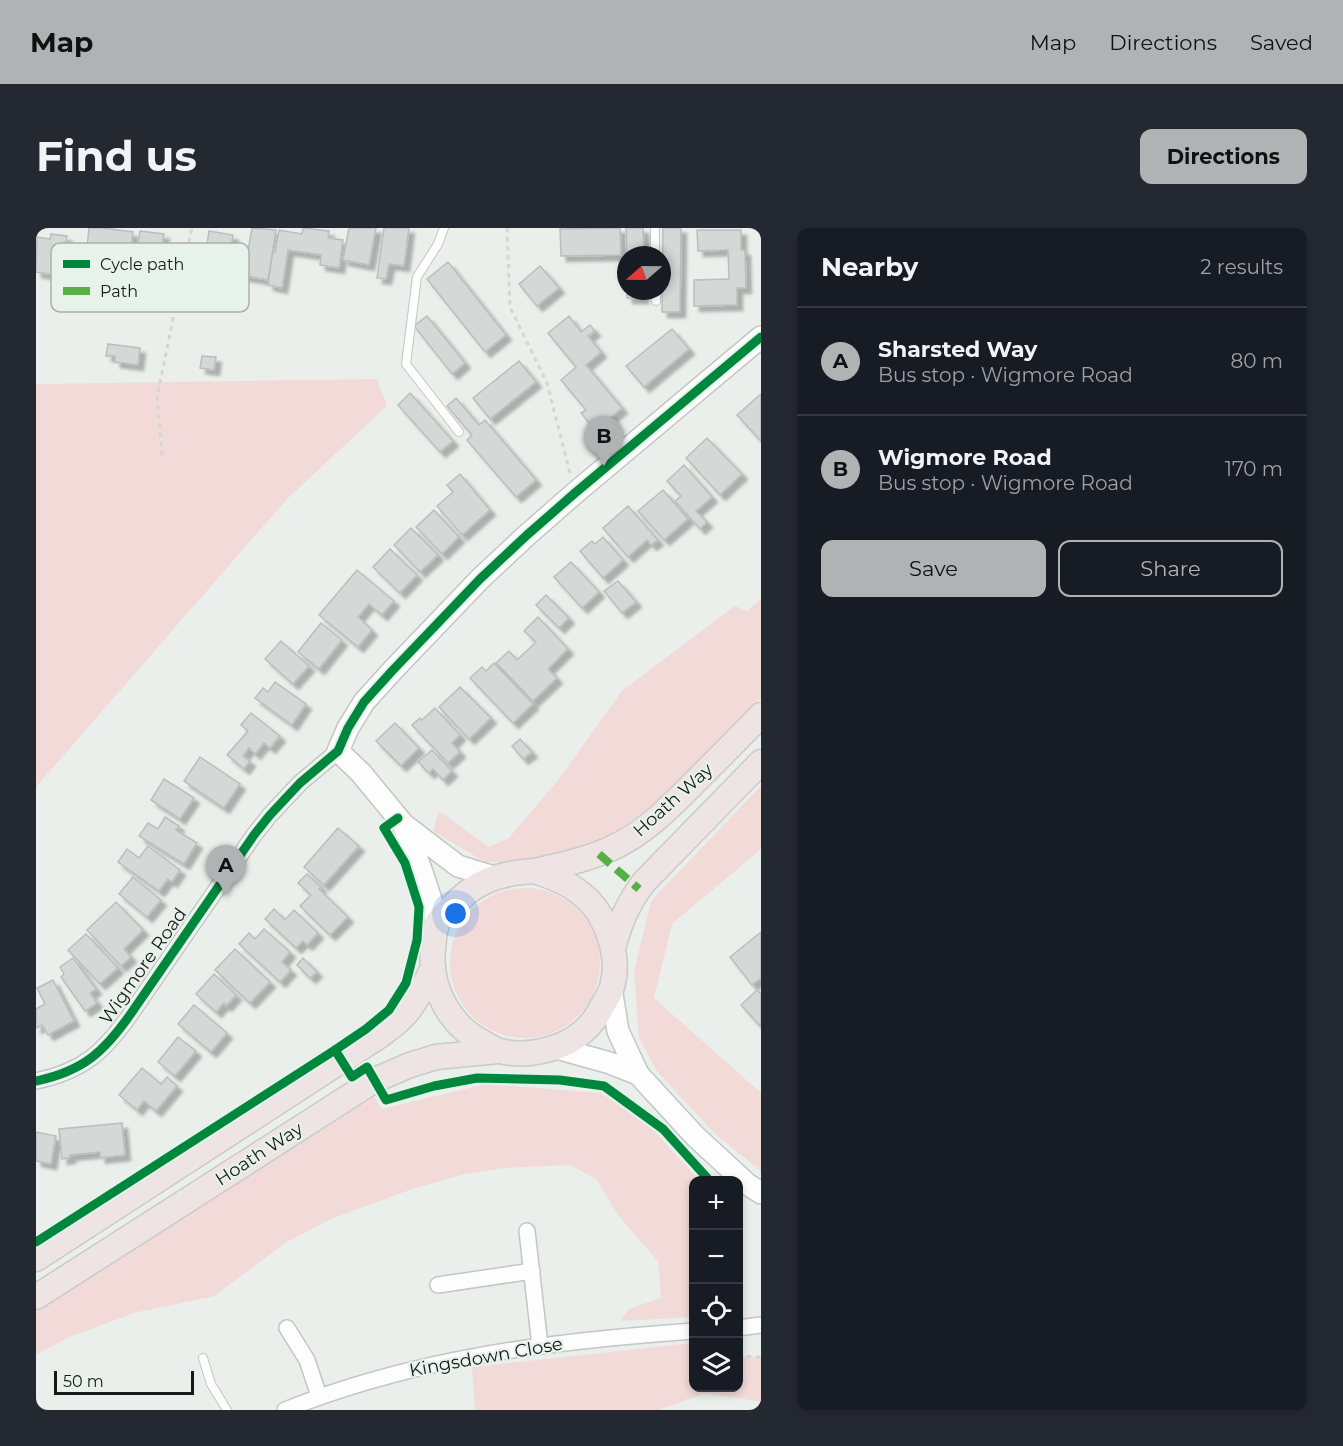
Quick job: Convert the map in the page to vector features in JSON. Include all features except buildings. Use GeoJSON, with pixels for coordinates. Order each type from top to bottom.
{"type":"FeatureCollection","features":[{"type":"Feature","properties":{"kind":"main road","name":"Hoath Way"},"geometry":{"type":"LineString","coordinates":[[535,872],[586,858],[611,849],[631,838],[669,808],[761,715]]}},
{"type":"Feature","properties":{"kind":"main road","name":"Hoath Way"},"geometry":{"type":"LineString","coordinates":[[613,948],[623,916],[644,882],[761,762]]}},
{"type":"Feature","properties":{"kind":"main road"},"geometry":{"type":"LineString","coordinates":[[535,872],[561,881],[581,893],[597,910],[606,927],[613,948],[614,973],[611,988],[596,1017],[578,1037],[556,1048],[519,1054],[498,1051],[471,1037],[449,1013],[437,989],[433,968],[437,923],[473,888],[495,877],[511,873],[535,872]]}},
{"type":"Feature","properties":{"kind":"main road","name":"Hoath Way"},"geometry":{"type":"LineString","coordinates":[[36,1259],[378,1037],[411,1008],[433,968]]}},
{"type":"Feature","properties":{"kind":"main road","name":"Hoath Way"},"geometry":{"type":"LineString","coordinates":[[36,1297],[375,1080],[436,1057],[498,1051]]}},
{"type":"Feature","properties":{"kind":"street","name":"Wigmore Road"},"geometry":{"type":"LineString","coordinates":[[36,1081],[56,1077],[75,1069],[94,1057],[108,1043],[270,815],[300,783],[338,751],[348,728],[364,702],[480,579],[575,493],[761,337]]}},
{"type":"Feature","properties":{"kind":"street"},"geometry":{"type":"LineString","coordinates":[[338,751],[361,773],[403,824],[458,866],[495,877]]}},
{"type":"Feature","properties":{"kind":"street"},"geometry":{"type":"LineString","coordinates":[[403,824],[431,895],[437,923]]}},
{"type":"Feature","properties":{"kind":"street"},"geometry":{"type":"LineString","coordinates":[[611,988],[618,1031],[638,1074],[695,1136],[747,1184],[761,1193]]}},
{"type":"Feature","properties":{"kind":"street"},"geometry":{"type":"LineString","coordinates":[[556,1048],[610,1063],[638,1074]]}},
{"type":"Feature","properties":{"kind":"street"},"geometry":{"type":"LineString","coordinates":[[527,1231],[540,1346]]}},
{"type":"Feature","properties":{"kind":"street"},"geometry":{"type":"LineString","coordinates":[[438,1285],[532,1271]]}},
{"type":"Feature","properties":{"kind":"street"},"geometry":{"type":"LineString","coordinates":[[743,1327],[761,1325]]}},
{"type":"Feature","properties":{"kind":"street"},"geometry":{"type":"LineString","coordinates":[[287,1328],[307,1360],[319,1396]]}},
{"type":"Feature","properties":{"kind":"street","name":"Kingsdown Close"},"geometry":{"type":"LineString","coordinates":[[285,1410],[319,1396],[407,1370],[473,1356],[623,1336],[689,1331]]}},
{"type":"Feature","properties":{"kind":"lane"},"geometry":{"type":"LineString","coordinates":[[444,228],[438,244],[417,277],[406,364],[459,432]]}},
{"type":"Feature","properties":{"kind":"lane"},"geometry":{"type":"LineString","coordinates":[[655,228],[655,246]]}},
{"type":"Feature","properties":{"kind":"lane"},"geometry":{"type":"LineString","coordinates":[[203,1358],[211,1384],[227,1410]]}},
{"type":"Feature","properties":{"kind":"path"},"geometry":{"type":"LineString","coordinates":[[189,243],[192,228]]}},
{"type":"Feature","properties":{"kind":"path"},"geometry":{"type":"LineString","coordinates":[[507,228],[510,307],[547,383],[575,493]]}},
{"type":"Feature","properties":{"kind":"path"},"geometry":{"type":"LineString","coordinates":[[162,455],[157,397],[175,312]]}},
{"type":"Feature","properties":{"kind":"path"},"geometry":{"type":"LineString","coordinates":[[743,1356],[761,1357]]}},
{"type":"Feature","properties":{"kind":"shaded area"},"geometry":{"type":"Polygon","coordinates":[[[377,379],[387,406],[287,499],[36,787],[36,384],[377,379]]]}},
{"type":"Feature","properties":{"kind":"shaded area"},"geometry":{"type":"Polygon","coordinates":[[[761,599],[761,698],[659,802],[610,835],[538,863],[485,862],[433,831],[439,811],[489,847],[509,838],[558,780],[622,691],[735,606],[747,611],[761,599]]]}},
{"type":"Feature","properties":{"kind":"shaded area"},"geometry":{"type":"Polygon","coordinates":[[[761,786],[761,849],[672,924],[654,998],[761,1093],[761,1171],[715,1134],[657,1071],[639,1038],[634,972],[651,901],[761,786]]]}},
{"type":"Feature","properties":{"kind":"shaded area"},"geometry":{"type":"Polygon","coordinates":[[[525,888],[554,893],[567,900],[578,910],[588,921],[595,934],[600,963],[595,992],[588,1005],[578,1016],[567,1026],[554,1033],[525,1038],[496,1033],[483,1026],[472,1016],[462,1005],[455,992],[450,963],[455,934],[462,921],[472,910],[483,900],[496,893],[525,888]]]}},
{"type":"Feature","properties":{"kind":"shaded area"},"geometry":{"type":"Polygon","coordinates":[[[486,1084],[601,1093],[653,1130],[695,1176],[689,1176],[689,1317],[620,1321],[629,1309],[661,1298],[658,1261],[618,1215],[597,1180],[571,1165],[505,1168],[466,1174],[415,1188],[331,1219],[285,1243],[214,1296],[134,1313],[67,1338],[36,1355],[36,1310],[374,1097],[382,1109],[486,1084]]]}},
{"type":"Feature","properties":{"kind":"shaded area"},"geometry":{"type":"Polygon","coordinates":[[[689,1343],[689,1392],[743,1392],[743,1356],[761,1357],[761,1402],[706,1393],[658,1410],[475,1410],[472,1367],[689,1343]]]}},
{"type":"Feature","properties":{"kind":"marked path"},"geometry":{"type":"LineString","coordinates":[[599,854],[639,889]]}},
{"type":"Feature","properties":{"kind":"cycle path"},"geometry":{"type":"LineString","coordinates":[[36,1081],[53,1077],[80,1065],[112,1038],[270,815],[300,783],[338,751],[348,728],[364,702],[480,579],[575,493],[761,337]]}},
{"type":"Feature","properties":{"kind":"cycle path"},"geometry":{"type":"LineString","coordinates":[[36,1242],[335,1050],[389,1010],[406,983],[417,940],[419,907],[405,863],[384,828],[398,818]]}},
{"type":"Feature","properties":{"kind":"cycle path"},"geometry":{"type":"LineString","coordinates":[[335,1050],[352,1077],[367,1067],[386,1100],[434,1086],[477,1078],[560,1080],[604,1086],[663,1129],[705,1176]]}},
{"type":"Feature","properties":{"kind":"place","name":"Wigmore Road"},"geometry":{"type":"Point","coordinates":[604,466]}},
{"type":"Feature","properties":{"kind":"place","name":"Sharsted Way"},"geometry":{"type":"Point","coordinates":[226,895]}}]}
